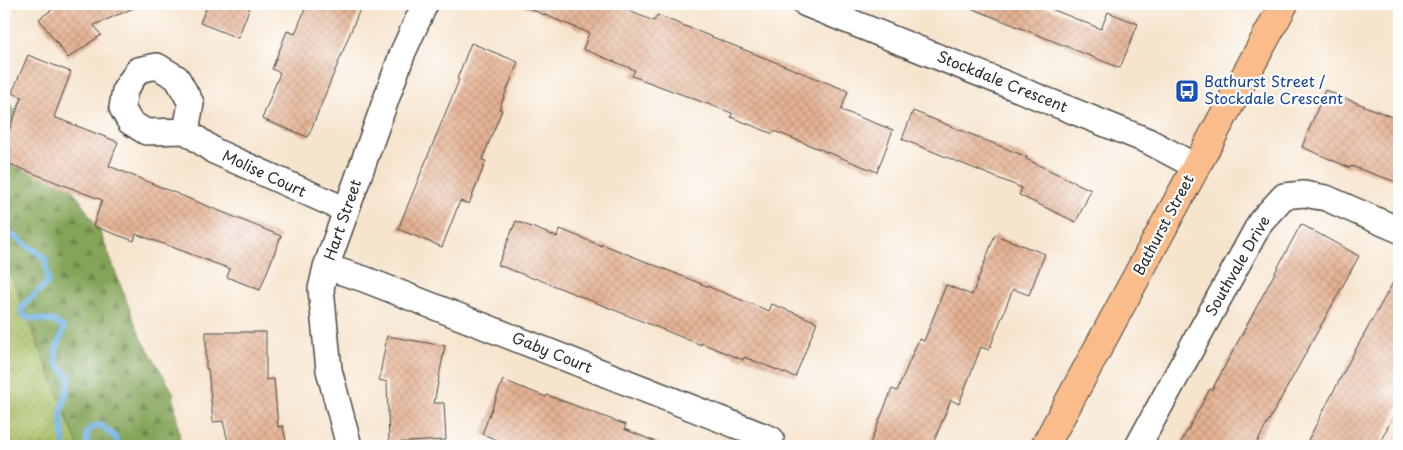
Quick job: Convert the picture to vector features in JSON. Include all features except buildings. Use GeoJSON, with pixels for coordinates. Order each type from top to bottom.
{"type":"FeatureCollection","features":[{"type":"Feature","properties":{"kind":"main road","name":"Bathurst Street"},"geometry":{"type":"LineString","coordinates":[[1045,446],[1284,4]]}},
{"type":"Feature","properties":{"kind":"street","name":"Hart Street"},"geometry":{"type":"LineString","coordinates":[[349,446],[329,370],[321,289],[326,266],[403,52],[426,4]]}},
{"type":"Feature","properties":{"kind":"street","name":"Stockdale Crescent"},"geometry":{"type":"LineString","coordinates":[[806,4],[1148,140],[1195,166]]}},
{"type":"Feature","properties":{"kind":"street","name":"Molise Court"},"geometry":{"type":"LineString","coordinates":[[186,130],[214,151],[346,210]]}},
{"type":"Feature","properties":{"kind":"street","name":"Southvale Drive"},"geometry":{"type":"LineString","coordinates":[[1138,446],[1261,221],[1284,196],[1304,194],[1326,198],[1399,230]]}},
{"type":"Feature","properties":{"kind":"street","name":"Gaby Court"},"geometry":{"type":"LineString","coordinates":[[326,266],[364,279],[771,439],[768,446]]}},
{"type":"Feature","properties":{"kind":"green space"},"geometry":{"type":"Polygon","coordinates":[[[4,95],[79,199],[100,232],[140,336],[173,392],[181,446],[78,446],[4,258],[4,95]]]}},
{"type":"Feature","properties":{"kind":"green space"},"geometry":{"type":"Polygon","coordinates":[[[4,258],[78,446],[4,446],[4,258]]]}},
{"type":"Feature","properties":{"kind":"waterway"},"geometry":{"type":"LineString","coordinates":[[4,232],[14,236],[45,258],[48,282],[22,307],[22,314],[28,318],[54,321],[64,328],[56,350],[56,363],[70,378],[61,414],[64,446]]}},
{"type":"Feature","properties":{"kind":"waterway"},"geometry":{"type":"LineString","coordinates":[[87,446],[87,433],[93,427],[101,425],[116,438],[118,446]]}},
{"type":"Feature","properties":{"kind":"place","name":"Bathurst Street / Stockdale Crescent"},"geometry":{"type":"Point","coordinates":[1187,91]}}]}
